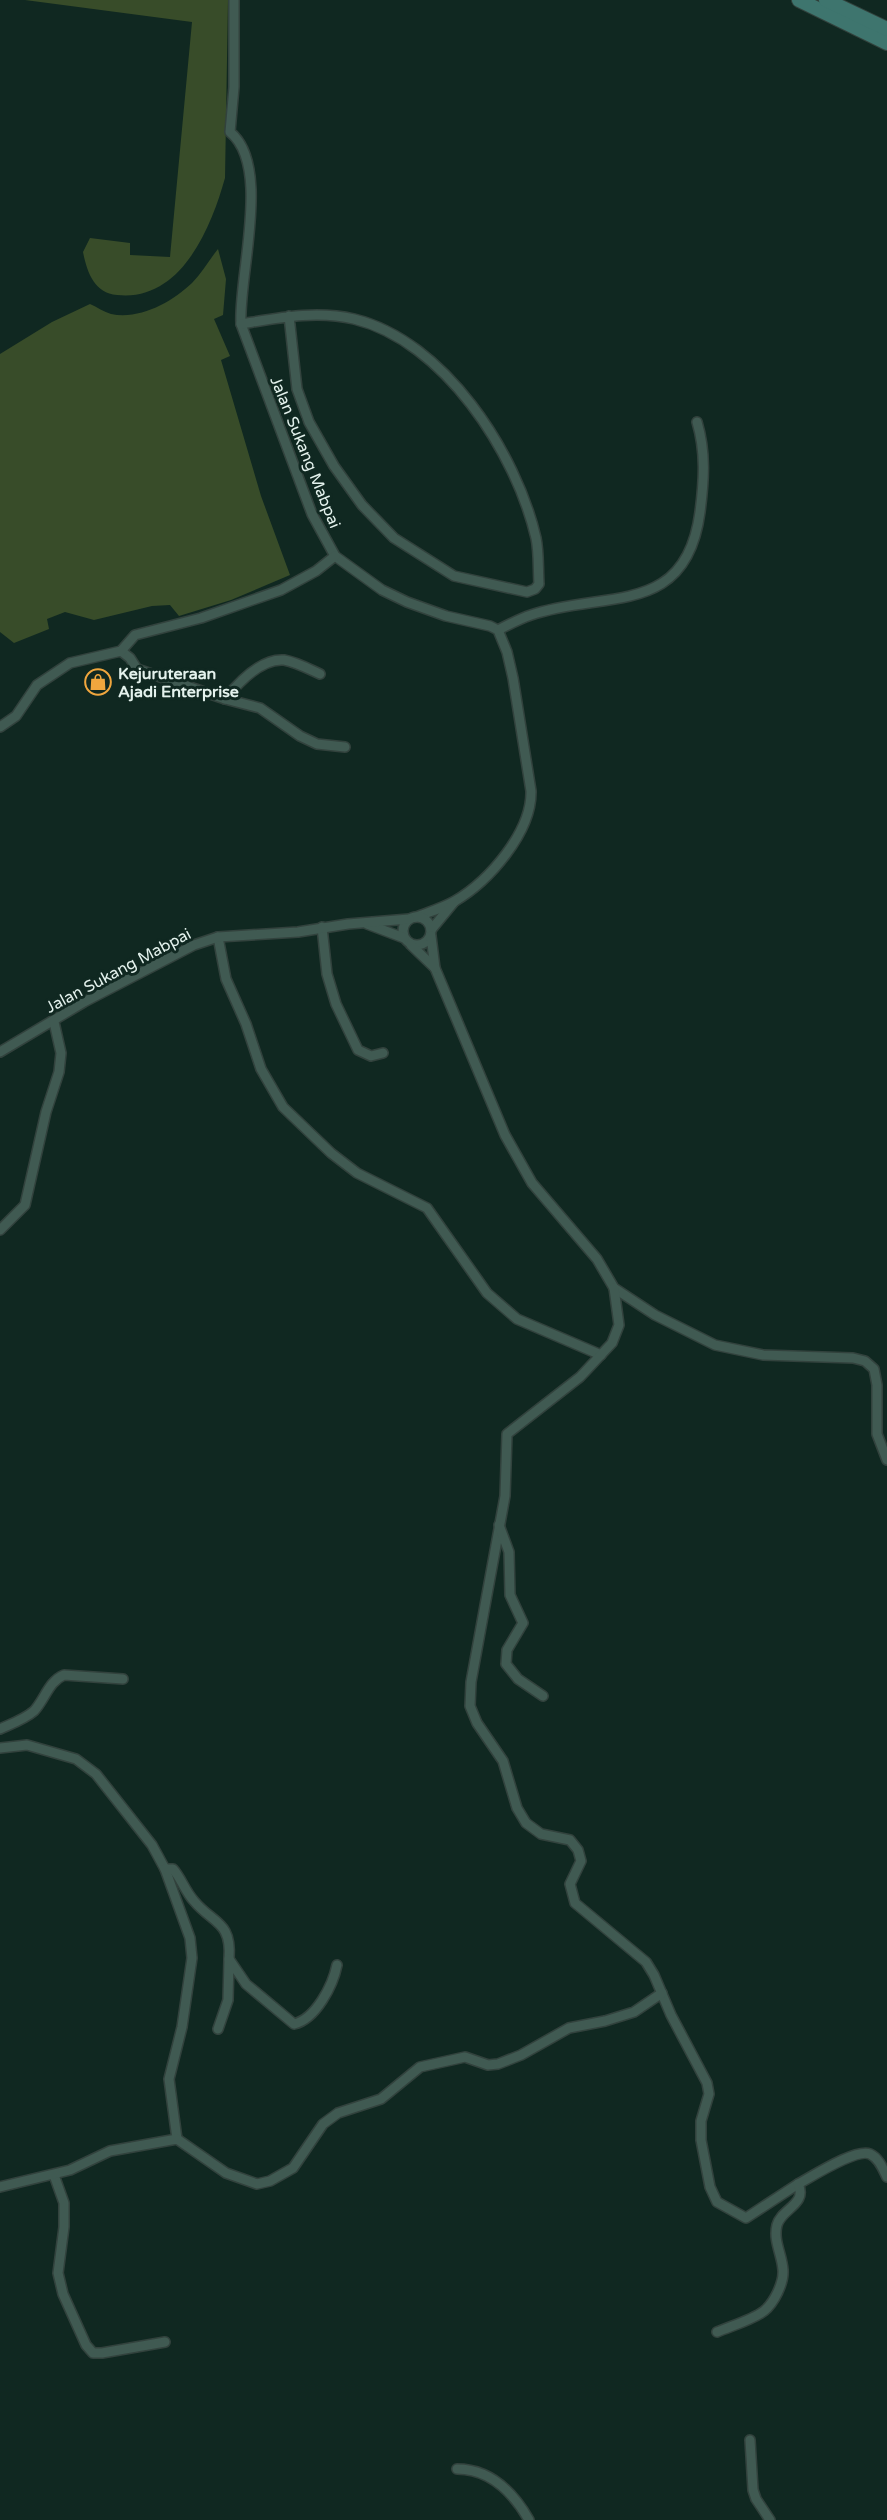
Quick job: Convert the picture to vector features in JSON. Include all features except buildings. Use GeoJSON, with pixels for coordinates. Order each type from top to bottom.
{"type":"FeatureCollection","features":[{"type":"Feature","properties":{"kind":"street","name":"Jalan Sukang Mabpai"},"geometry":{"type":"LineString","coordinates":[[234,0],[235,78],[230,132],[242,144],[251,182],[249,242],[240,301],[241,324],[312,514],[334,556],[382,590],[446,616],[498,630],[507,652],[513,678],[525,746],[531,803],[526,819],[514,842],[497,865],[454,902],[431,933]]}},
{"type":"Feature","properties":{"kind":"street"},"geometry":{"type":"LineString","coordinates":[[799,0],[887,43]]}},
{"type":"Feature","properties":{"kind":"street"},"geometry":{"type":"LineString","coordinates":[[826,0],[887,29]]}},
{"type":"Feature","properties":{"kind":"street"},"geometry":{"type":"LineString","coordinates":[[241,324],[290,316],[327,315],[354,319],[394,334],[442,372],[464,396],[507,459],[522,492],[537,541],[539,584],[535,589],[527,592],[454,576],[408,548],[380,525],[334,466],[309,422],[297,389],[290,316]]}},
{"type":"Feature","properties":{"kind":"street"},"geometry":{"type":"LineString","coordinates":[[498,630],[531,615],[636,596],[668,578],[684,563],[693,548],[703,493],[704,446],[697,422]]}},
{"type":"Feature","properties":{"kind":"street"},"geometry":{"type":"LineString","coordinates":[[0,727],[16,716],[37,685],[54,672],[81,658],[122,651],[135,635],[201,618],[281,590],[316,571],[334,556]]}},
{"type":"Feature","properties":{"kind":"street"},"geometry":{"type":"LineString","coordinates":[[122,651],[137,669],[225,699],[260,708],[300,736],[317,744],[345,747]]}},
{"type":"Feature","properties":{"kind":"street"},"geometry":{"type":"LineString","coordinates":[[225,699],[250,674],[269,662],[283,660],[320,674]]}},
{"type":"Feature","properties":{"kind":"street","name":"Jalan Sukang Mabpai"},"geometry":{"type":"LineString","coordinates":[[0,1052],[54,1022],[84,1002],[180,952],[218,937],[298,932],[322,927],[413,918],[454,902]]}},
{"type":"Feature","properties":{"kind":"street"},"geometry":{"type":"LineString","coordinates":[[435,968],[407,941],[403,927],[413,918],[427,920],[431,933],[435,968],[505,1135],[532,1183],[597,1259],[614,1288],[618,1332],[601,1356],[580,1377],[507,1434],[505,1496],[471,1682],[470,1706],[477,1723],[502,1761],[517,1808],[526,1823],[541,1834],[570,1840],[578,1850],[581,1861],[570,1884],[575,1903],[646,1962],[707,2083],[709,2094],[701,2121],[701,2140],[710,2187],[717,2202],[746,2218],[798,2184],[858,2153],[870,2154],[878,2160],[887,2176]]}},
{"type":"Feature","properties":{"kind":"street","name":"Jalan Sukang Mabpai"},"geometry":{"type":"LineString","coordinates":[[364,923],[407,941]]}},
{"type":"Feature","properties":{"kind":"street"},"geometry":{"type":"LineString","coordinates":[[322,927],[327,974],[336,1004],[358,1050],[371,1056],[382,1053]]}},
{"type":"Feature","properties":{"kind":"street"},"geometry":{"type":"LineString","coordinates":[[407,941],[421,945],[427,942],[431,933]]}},
{"type":"Feature","properties":{"kind":"street"},"geometry":{"type":"LineString","coordinates":[[218,937],[226,979],[246,1024],[261,1069],[283,1107],[331,1153],[357,1173],[427,1208],[487,1293],[517,1319],[601,1356]]}},
{"type":"Feature","properties":{"kind":"street"},"geometry":{"type":"LineString","coordinates":[[0,1230],[25,1205],[62,1053],[54,1022]]}},
{"type":"Feature","properties":{"kind":"street"},"geometry":{"type":"LineString","coordinates":[[614,1288],[655,1315],[715,1345],[763,1355],[853,1358],[865,1361],[874,1369],[877,1434],[887,1460]]}},
{"type":"Feature","properties":{"kind":"street"},"geometry":{"type":"LineString","coordinates":[[499,1525],[509,1552],[510,1595],[523,1623],[523,1627],[507,1650],[506,1664],[518,1679],[543,1696]]}},
{"type":"Feature","properties":{"kind":"street"},"geometry":{"type":"LineString","coordinates":[[0,1729],[32,1713],[45,1698],[53,1682],[59,1677],[64,1675],[123,1679]]}},
{"type":"Feature","properties":{"kind":"street"},"geometry":{"type":"LineString","coordinates":[[0,1748],[27,1745],[76,1759],[96,1774],[152,1845],[165,1869],[190,1938],[192,1958],[182,2027],[170,2079],[177,2139]]}},
{"type":"Feature","properties":{"kind":"street"},"geometry":{"type":"LineString","coordinates":[[165,1869],[173,1869],[193,1900],[225,1929],[230,1948],[228,2000],[218,2029]]}},
{"type":"Feature","properties":{"kind":"street"},"geometry":{"type":"LineString","coordinates":[[229,1959],[246,1984],[294,2024],[301,2023],[316,2008],[334,1978],[338,1965]]}},
{"type":"Feature","properties":{"kind":"street"},"geometry":{"type":"LineString","coordinates":[[0,2187],[70,2170],[110,2151],[177,2139],[226,2173],[257,2184],[270,2181],[292,2168],[323,2124],[338,2113],[381,2099],[420,2067],[465,2057],[488,2065],[498,2064],[521,2055],[569,2028],[605,2021],[634,2012],[662,1993]]}},
{"type":"Feature","properties":{"kind":"street"},"geometry":{"type":"LineString","coordinates":[[54,2175],[64,2203],[64,2227],[58,2273],[63,2294],[86,2345],[93,2353],[102,2353],[165,2343]]}},
{"type":"Feature","properties":{"kind":"street"},"geometry":{"type":"LineString","coordinates":[[717,2332],[764,2311],[778,2292],[783,2271],[776,2244],[777,2226],[780,2217],[798,2200],[801,2189],[798,2184]]}},
{"type":"Feature","properties":{"kind":"street"},"geometry":{"type":"LineString","coordinates":[[750,2440],[753,2490],[756,2499],[770,2520]]}},
{"type":"Feature","properties":{"kind":"street"},"geometry":{"type":"LineString","coordinates":[[457,2469],[476,2471],[495,2479],[517,2499],[529,2520]]}},
{"type":"Feature","properties":{"kind":"green space"},"geometry":{"type":"Polygon","coordinates":[[[25,0],[228,0],[225,178],[202,239],[176,274],[159,287],[139,294],[109,293],[97,286],[89,274],[83,252],[90,238],[130,243],[130,255],[170,257],[192,22],[25,0]]]}},
{"type":"Feature","properties":{"kind":"green space"},"geometry":{"type":"Polygon","coordinates":[[[218,249],[226,279],[223,315],[214,319],[230,356],[221,360],[261,496],[290,575],[231,600],[179,616],[170,605],[152,606],[94,620],[65,612],[47,619],[49,629],[14,643],[0,632],[0,354],[52,322],[90,304],[108,313],[122,315],[155,308],[175,297],[192,283],[218,249]]]}},
{"type":"Feature","properties":{"kind":"place","name":"Kejuruteraan Ajadi Enterprise"},"geometry":{"type":"Point","coordinates":[98,682]}}]}
